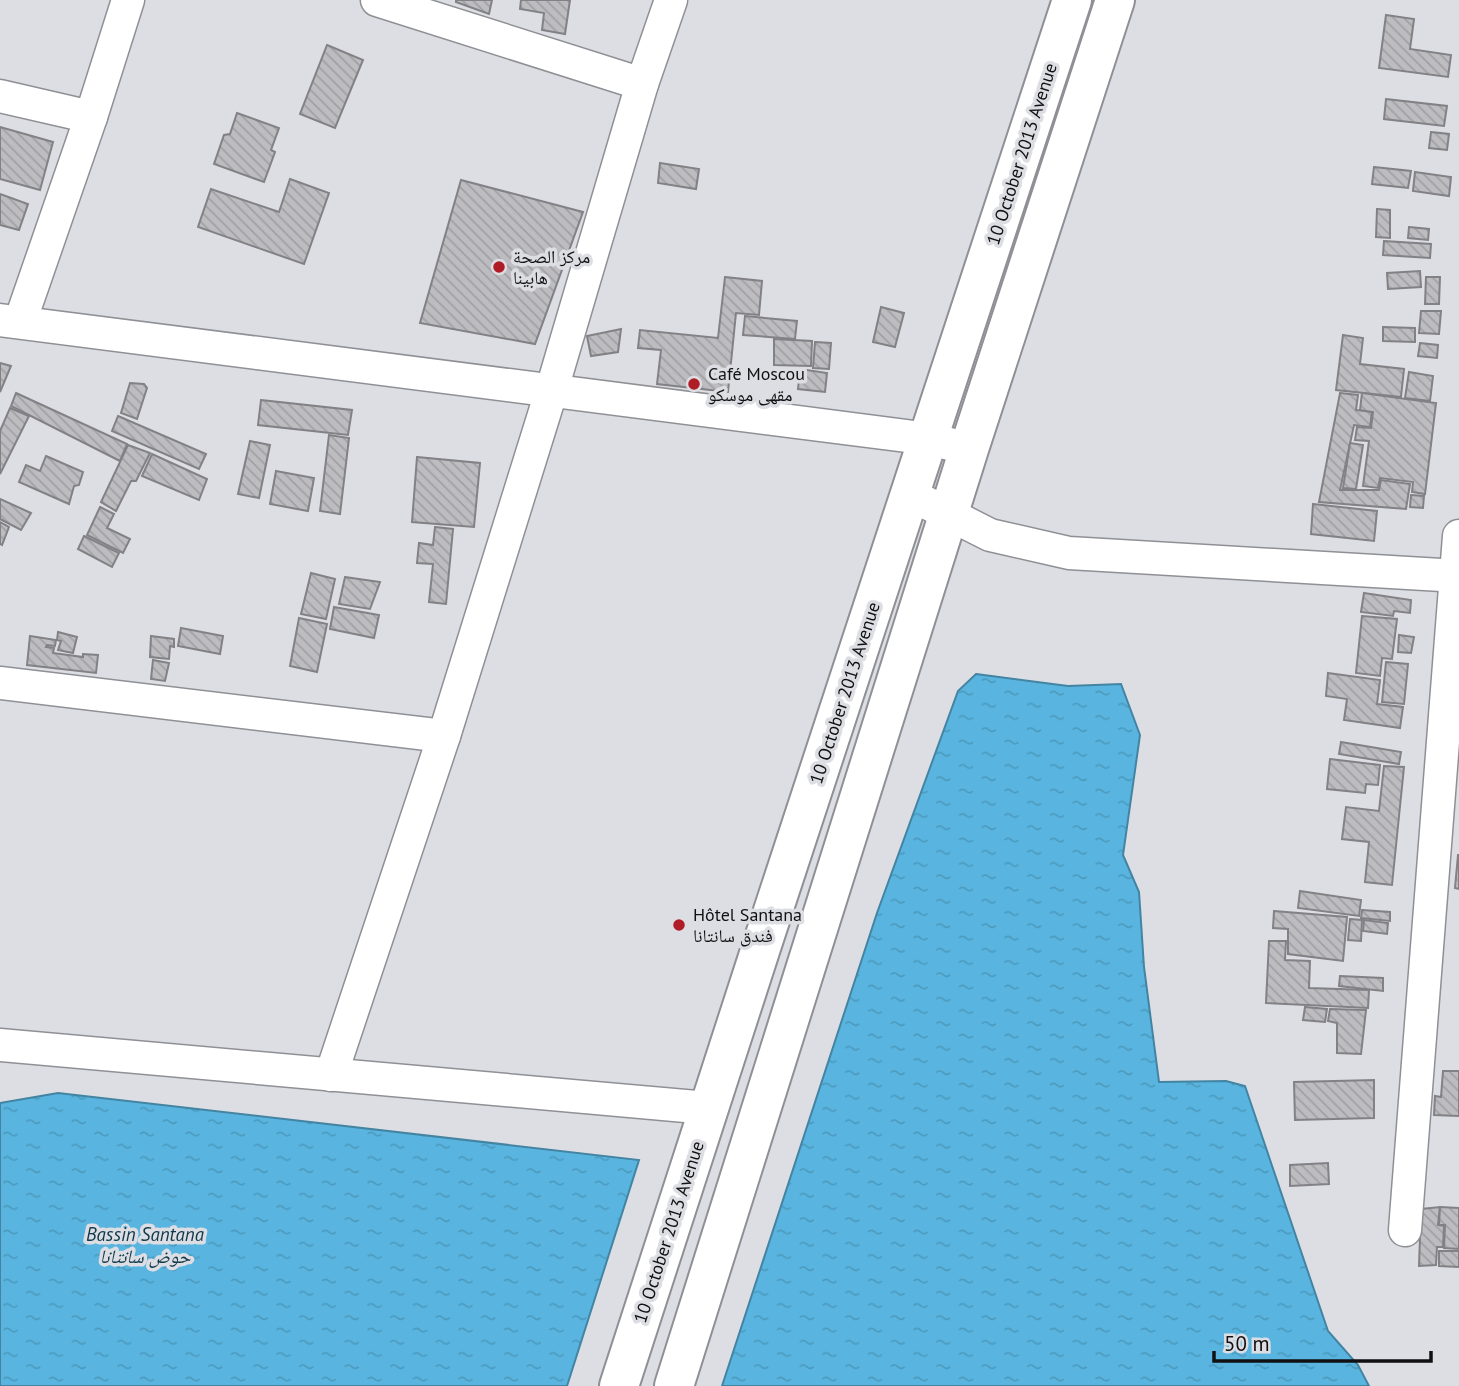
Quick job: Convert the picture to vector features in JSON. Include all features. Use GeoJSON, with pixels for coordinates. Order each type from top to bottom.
{"type":"FeatureCollection","features":[{"type":"Feature","properties":{"kind":"highway","name":"10 October 2013 Avenue"},"geometry":{"type":"LineString","coordinates":[[619,1386],[1072,0]]}},
{"type":"Feature","properties":{"kind":"highway"},"geometry":{"type":"LineString","coordinates":[[674,1386],[969,449],[1115,0]]}},
{"type":"Feature","properties":{"kind":"street"},"geometry":{"type":"LineString","coordinates":[[128,0],[91,117],[10,321],[930,439],[969,449]]}},
{"type":"Feature","properties":{"kind":"street"},"geometry":{"type":"LineString","coordinates":[[377,0],[642,84]]}},
{"type":"Feature","properties":{"kind":"street"},"geometry":{"type":"LineString","coordinates":[[331,1075],[444,736],[552,389],[642,84],[671,0]]}},
{"type":"Feature","properties":{"kind":"street"},"geometry":{"type":"LineString","coordinates":[[0,96],[91,117]]}},
{"type":"Feature","properties":{"kind":"street"},"geometry":{"type":"LineString","coordinates":[[911,495],[990,535],[1069,552],[1457,576]]}},
{"type":"Feature","properties":{"kind":"street"},"geometry":{"type":"LineString","coordinates":[[1405,1230],[1459,536]]}},
{"type":"Feature","properties":{"kind":"street"},"geometry":{"type":"LineString","coordinates":[[0,684],[444,736]]}},
{"type":"Feature","properties":{"kind":"street"},"geometry":{"type":"LineString","coordinates":[[0,1045],[708,1108]]}},
{"type":"Feature","properties":{"kind":"water"},"geometry":{"type":"Polygon","coordinates":[[[976,674],[1068,686],[1121,684],[1140,735],[1123,855],[1139,892],[1144,967],[1159,1082],[1226,1081],[1245,1086],[1328,1331],[1358,1365],[1369,1386],[722,1386],[877,913],[958,691],[976,674]]]}},
{"type":"Feature","properties":{"kind":"water","name":"Bassin Santana حوض سانتانا"},"geometry":{"type":"Polygon","coordinates":[[[58,1093],[639,1160],[567,1386],[0,1386],[0,1103],[58,1093]]]}},
{"type":"Feature","properties":{"kind":"building"},"geometry":{"type":"Polygon","coordinates":[[[456,0],[492,0],[489,14],[456,0]]]}},
{"type":"Feature","properties":{"kind":"building"},"geometry":{"type":"Polygon","coordinates":[[[521,0],[570,0],[565,34],[542,30],[544,13],[520,9],[521,0]]]}},
{"type":"Feature","properties":{"kind":"building"},"geometry":{"type":"Polygon","coordinates":[[[1386,15],[1414,19],[1410,49],[1451,55],[1448,77],[1379,68],[1386,15]]]}},
{"type":"Feature","properties":{"kind":"building"},"geometry":{"type":"Polygon","coordinates":[[[327,45],[363,60],[335,128],[300,114],[327,45]]]}},
{"type":"Feature","properties":{"kind":"building"},"geometry":{"type":"Polygon","coordinates":[[[1386,99],[1447,106],[1444,126],[1384,119],[1386,99]]]}},
{"type":"Feature","properties":{"kind":"building"},"geometry":{"type":"Polygon","coordinates":[[[237,113],[279,128],[271,150],[275,152],[264,182],[214,164],[224,135],[230,134],[237,113]]]}},
{"type":"Feature","properties":{"kind":"building"},"geometry":{"type":"Polygon","coordinates":[[[0,127],[53,142],[40,190],[0,179],[0,127]]]}},
{"type":"Feature","properties":{"kind":"building"},"geometry":{"type":"Polygon","coordinates":[[[1431,132],[1449,134],[1447,150],[1429,148],[1431,132]]]}},
{"type":"Feature","properties":{"kind":"building"},"geometry":{"type":"Polygon","coordinates":[[[660,163],[699,169],[696,189],[658,183],[660,163]]]}},
{"type":"Feature","properties":{"kind":"building"},"geometry":{"type":"Polygon","coordinates":[[[1374,167],[1411,171],[1408,188],[1372,184],[1374,167]]]}},
{"type":"Feature","properties":{"kind":"building"},"geometry":{"type":"Polygon","coordinates":[[[1415,172],[1451,177],[1449,196],[1413,191],[1415,172]]]}},
{"type":"Feature","properties":{"kind":"building"},"geometry":{"type":"Polygon","coordinates":[[[290,179],[329,193],[304,264],[198,227],[211,189],[279,212],[290,179]]]}},
{"type":"Feature","properties":{"kind":"building","name":"مركز الصحة هابينا"},"geometry":{"type":"Polygon","coordinates":[[[461,180],[583,212],[535,344],[420,323],[461,180]]]}},
{"type":"Feature","properties":{"kind":"building"},"geometry":{"type":"Polygon","coordinates":[[[0,194],[28,204],[19,230],[0,225],[0,194]]]}},
{"type":"Feature","properties":{"kind":"building"},"geometry":{"type":"Polygon","coordinates":[[[1377,209],[1390,210],[1390,238],[1376,237],[1377,209]]]}},
{"type":"Feature","properties":{"kind":"building"},"geometry":{"type":"Polygon","coordinates":[[[1409,227],[1429,229],[1428,240],[1408,238],[1409,227]]]}},
{"type":"Feature","properties":{"kind":"building"},"geometry":{"type":"Polygon","coordinates":[[[1384,241],[1431,244],[1430,258],[1383,255],[1384,241]]]}},
{"type":"Feature","properties":{"kind":"building"},"geometry":{"type":"Polygon","coordinates":[[[1420,271],[1421,287],[1388,289],[1387,273],[1420,271]]]}},
{"type":"Feature","properties":{"kind":"building"},"geometry":{"type":"Polygon","coordinates":[[[725,277],[762,281],[759,315],[736,313],[728,392],[657,384],[661,350],[638,348],[640,330],[718,338],[725,277]]]}},
{"type":"Feature","properties":{"kind":"building"},"geometry":{"type":"Polygon","coordinates":[[[1426,277],[1440,277],[1439,304],[1425,304],[1426,277]]]}},
{"type":"Feature","properties":{"kind":"building"},"geometry":{"type":"Polygon","coordinates":[[[881,307],[904,313],[895,347],[873,342],[881,307]]]}},
{"type":"Feature","properties":{"kind":"building"},"geometry":{"type":"Polygon","coordinates":[[[1421,311],[1441,311],[1439,334],[1419,333],[1421,311]]]}},
{"type":"Feature","properties":{"kind":"building"},"geometry":{"type":"Polygon","coordinates":[[[745,316],[797,321],[795,339],[743,335],[745,316]]]}},
{"type":"Feature","properties":{"kind":"building"},"geometry":{"type":"Polygon","coordinates":[[[1383,327],[1415,328],[1415,342],[1383,341],[1383,327]]]}},
{"type":"Feature","properties":{"kind":"building"},"geometry":{"type":"Polygon","coordinates":[[[621,329],[618,352],[591,356],[587,336],[621,329]]]}},
{"type":"Feature","properties":{"kind":"building"},"geometry":{"type":"Polygon","coordinates":[[[1343,335],[1363,338],[1360,364],[1404,369],[1401,397],[1336,390],[1343,335]]]}},
{"type":"Feature","properties":{"kind":"building"},"geometry":{"type":"Polygon","coordinates":[[[774,339],[812,341],[811,366],[774,365],[774,339]]]}},
{"type":"Feature","properties":{"kind":"building"},"geometry":{"type":"Polygon","coordinates":[[[815,342],[831,343],[829,369],[813,368],[815,342]]]}},
{"type":"Feature","properties":{"kind":"building"},"geometry":{"type":"Polygon","coordinates":[[[1420,343],[1438,345],[1437,358],[1418,356],[1420,343]]]}},
{"type":"Feature","properties":{"kind":"building"},"geometry":{"type":"Polygon","coordinates":[[[0,363],[11,366],[0,392],[0,363]]]}},
{"type":"Feature","properties":{"kind":"building"},"geometry":{"type":"Polygon","coordinates":[[[800,369],[827,373],[825,392],[798,389],[800,369]]]}},
{"type":"Feature","properties":{"kind":"building"},"geometry":{"type":"Polygon","coordinates":[[[1409,372],[1433,376],[1430,401],[1405,398],[1409,372]]]}},
{"type":"Feature","properties":{"kind":"building"},"geometry":{"type":"Polygon","coordinates":[[[130,383],[144,384],[147,388],[137,419],[121,413],[130,383]]]}},
{"type":"Feature","properties":{"kind":"building"},"geometry":{"type":"Polygon","coordinates":[[[16,393],[127,444],[120,461],[11,406],[16,393]]]}},
{"type":"Feature","properties":{"kind":"building"},"geometry":{"type":"Polygon","coordinates":[[[1340,393],[1358,395],[1356,410],[1372,412],[1370,427],[1354,425],[1340,490],[1379,490],[1381,480],[1410,484],[1406,509],[1319,502],[1340,393]]]}},
{"type":"Feature","properties":{"kind":"building"},"geometry":{"type":"Polygon","coordinates":[[[1362,393],[1436,403],[1425,494],[1412,492],[1413,482],[1380,478],[1378,488],[1363,486],[1369,441],[1355,440],[1357,427],[1371,428],[1373,412],[1360,410],[1362,393]]]}},
{"type":"Feature","properties":{"kind":"building"},"geometry":{"type":"Polygon","coordinates":[[[261,400],[352,410],[348,435],[258,425],[261,400]]]}},
{"type":"Feature","properties":{"kind":"building"},"geometry":{"type":"Polygon","coordinates":[[[10,408],[29,416],[0,474],[0,431],[10,408]]]}},
{"type":"Feature","properties":{"kind":"building"},"geometry":{"type":"Polygon","coordinates":[[[118,416],[206,454],[199,469],[112,431],[118,416]]]}},
{"type":"Feature","properties":{"kind":"building"},"geometry":{"type":"Polygon","coordinates":[[[329,435],[349,438],[340,514],[320,511],[329,435]]]}},
{"type":"Feature","properties":{"kind":"building"},"geometry":{"type":"Polygon","coordinates":[[[250,441],[270,445],[259,498],[238,494],[250,441]]]}},
{"type":"Feature","properties":{"kind":"building"},"geometry":{"type":"Polygon","coordinates":[[[1350,443],[1363,445],[1356,489],[1343,488],[1350,443]]]}},
{"type":"Feature","properties":{"kind":"building"},"geometry":{"type":"Polygon","coordinates":[[[128,445],[150,453],[136,481],[131,481],[116,511],[101,502],[128,445]]]}},
{"type":"Feature","properties":{"kind":"building"},"geometry":{"type":"Polygon","coordinates":[[[152,454],[207,479],[199,500],[142,476],[152,454]]]}},
{"type":"Feature","properties":{"kind":"building"},"geometry":{"type":"Polygon","coordinates":[[[46,456],[83,472],[79,485],[74,486],[69,504],[19,482],[26,465],[40,471],[46,456]]]}},
{"type":"Feature","properties":{"kind":"building"},"geometry":{"type":"Polygon","coordinates":[[[417,457],[480,463],[474,527],[412,522],[417,457]]]}},
{"type":"Feature","properties":{"kind":"building"},"geometry":{"type":"Polygon","coordinates":[[[276,471],[314,478],[308,511],[270,504],[276,471]]]}},
{"type":"Feature","properties":{"kind":"building"},"geometry":{"type":"Polygon","coordinates":[[[1411,495],[1424,496],[1423,508],[1410,507],[1411,495]]]}},
{"type":"Feature","properties":{"kind":"building"},"geometry":{"type":"Polygon","coordinates":[[[0,499],[31,513],[21,530],[0,519],[0,499]]]}},
{"type":"Feature","properties":{"kind":"building"},"geometry":{"type":"Polygon","coordinates":[[[1313,504],[1377,511],[1374,541],[1311,534],[1313,504]]]}},
{"type":"Feature","properties":{"kind":"building"},"geometry":{"type":"Polygon","coordinates":[[[100,507],[114,514],[107,528],[130,539],[123,553],[87,535],[100,507]]]}},
{"type":"Feature","properties":{"kind":"building"},"geometry":{"type":"Polygon","coordinates":[[[0,522],[9,527],[2,545],[0,544],[0,522]]]}},
{"type":"Feature","properties":{"kind":"building"},"geometry":{"type":"Polygon","coordinates":[[[435,527],[453,529],[446,604],[429,602],[433,564],[417,563],[419,543],[433,545],[435,527]]]}},
{"type":"Feature","properties":{"kind":"building"},"geometry":{"type":"Polygon","coordinates":[[[84,536],[119,553],[112,567],[78,549],[84,536]]]}},
{"type":"Feature","properties":{"kind":"building"},"geometry":{"type":"Polygon","coordinates":[[[311,573],[335,579],[326,619],[301,614],[311,573]]]}},
{"type":"Feature","properties":{"kind":"building"},"geometry":{"type":"Polygon","coordinates":[[[345,577],[380,582],[370,609],[339,604],[345,577]]]}},
{"type":"Feature","properties":{"kind":"building"},"geometry":{"type":"Polygon","coordinates":[[[1364,593],[1411,600],[1410,613],[1394,611],[1393,616],[1361,612],[1364,593]]]}},
{"type":"Feature","properties":{"kind":"building"},"geometry":{"type":"Polygon","coordinates":[[[334,607],[379,615],[374,638],[330,629],[334,607]]]}},
{"type":"Feature","properties":{"kind":"building"},"geometry":{"type":"Polygon","coordinates":[[[1362,616],[1397,619],[1392,659],[1382,658],[1380,676],[1356,673],[1362,616]]]}},
{"type":"Feature","properties":{"kind":"building"},"geometry":{"type":"Polygon","coordinates":[[[299,618],[327,624],[317,672],[290,666],[299,618]]]}},
{"type":"Feature","properties":{"kind":"building"},"geometry":{"type":"Polygon","coordinates":[[[181,628],[223,636],[220,654],[178,646],[181,628]]]}},
{"type":"Feature","properties":{"kind":"building"},"geometry":{"type":"Polygon","coordinates":[[[58,632],[77,637],[73,653],[58,650],[61,641],[57,640],[58,632]]]}},
{"type":"Feature","properties":{"kind":"building"},"geometry":{"type":"Polygon","coordinates":[[[1399,635],[1414,637],[1411,653],[1398,652],[1399,635]]]}},
{"type":"Feature","properties":{"kind":"building"},"geometry":{"type":"Polygon","coordinates":[[[30,636],[56,640],[55,646],[46,647],[54,648],[53,653],[83,657],[83,654],[98,655],[96,673],[27,665],[30,636]]]}},
{"type":"Feature","properties":{"kind":"building"},"geometry":{"type":"Polygon","coordinates":[[[151,636],[174,639],[174,647],[170,646],[169,659],[150,657],[151,636]]]}},
{"type":"Feature","properties":{"kind":"building"},"geometry":{"type":"Polygon","coordinates":[[[153,660],[169,663],[165,681],[151,679],[153,660]]]}},
{"type":"Feature","properties":{"kind":"building"},"geometry":{"type":"Polygon","coordinates":[[[1386,662],[1408,664],[1404,704],[1382,702],[1386,662]]]}},
{"type":"Feature","properties":{"kind":"building"},"geometry":{"type":"Polygon","coordinates":[[[1328,673],[1380,680],[1377,704],[1403,707],[1400,728],[1344,720],[1347,699],[1326,696],[1328,673]]]}},
{"type":"Feature","properties":{"kind":"building"},"geometry":{"type":"Polygon","coordinates":[[[1341,742],[1401,752],[1399,764],[1339,754],[1341,742]]]}},
{"type":"Feature","properties":{"kind":"building"},"geometry":{"type":"Polygon","coordinates":[[[1330,759],[1380,765],[1378,785],[1366,784],[1365,793],[1327,789],[1330,759]]]}},
{"type":"Feature","properties":{"kind":"building"},"geometry":{"type":"Polygon","coordinates":[[[1384,766],[1404,767],[1392,885],[1365,882],[1369,842],[1342,839],[1346,807],[1379,811],[1384,766]]]}},
{"type":"Feature","properties":{"kind":"building"},"geometry":{"type":"Polygon","coordinates":[[[1459,855],[1459,889],[1455,888],[1459,855]]]}},
{"type":"Feature","properties":{"kind":"building"},"geometry":{"type":"Polygon","coordinates":[[[1300,891],[1361,900],[1359,916],[1298,908],[1300,891]]]}},
{"type":"Feature","properties":{"kind":"building"},"geometry":{"type":"Polygon","coordinates":[[[1362,910],[1390,912],[1390,921],[1361,918],[1362,910]]]}},
{"type":"Feature","properties":{"kind":"building"},"geometry":{"type":"Polygon","coordinates":[[[1274,911],[1347,917],[1343,961],[1288,954],[1288,929],[1273,928],[1274,911]]]}},
{"type":"Feature","properties":{"kind":"building"},"geometry":{"type":"Polygon","coordinates":[[[1350,919],[1362,920],[1361,941],[1348,940],[1350,919]]]}},
{"type":"Feature","properties":{"kind":"building"},"geometry":{"type":"Polygon","coordinates":[[[1364,920],[1388,923],[1387,934],[1363,931],[1364,920]]]}},
{"type":"Feature","properties":{"kind":"building"},"geometry":{"type":"Polygon","coordinates":[[[1269,941],[1286,941],[1285,960],[1310,961],[1309,988],[1369,990],[1368,1008],[1266,1003],[1269,941]]]}},
{"type":"Feature","properties":{"kind":"building"},"geometry":{"type":"Polygon","coordinates":[[[1340,976],[1383,978],[1383,991],[1339,986],[1340,976]]]}},
{"type":"Feature","properties":{"kind":"building"},"geometry":{"type":"Polygon","coordinates":[[[1305,1007],[1327,1009],[1325,1022],[1303,1020],[1305,1007]]]}},
{"type":"Feature","properties":{"kind":"building"},"geometry":{"type":"Polygon","coordinates":[[[1330,1009],[1366,1010],[1361,1054],[1337,1053],[1337,1023],[1328,1021],[1330,1009]]]}},
{"type":"Feature","properties":{"kind":"building"},"geometry":{"type":"Polygon","coordinates":[[[1443,1071],[1459,1071],[1459,1116],[1434,1115],[1435,1096],[1441,1097],[1443,1071]]]}},
{"type":"Feature","properties":{"kind":"building"},"geometry":{"type":"Polygon","coordinates":[[[1374,1080],[1374,1118],[1295,1120],[1294,1082],[1374,1080]]]}},
{"type":"Feature","properties":{"kind":"building"},"geometry":{"type":"Polygon","coordinates":[[[1328,1163],[1329,1184],[1290,1186],[1290,1165],[1328,1163]]]}},
{"type":"Feature","properties":{"kind":"building"},"geometry":{"type":"Polygon","coordinates":[[[1440,1207],[1438,1225],[1444,1226],[1443,1247],[1437,1247],[1436,1265],[1419,1266],[1421,1209],[1440,1207]]]}},
{"type":"Feature","properties":{"kind":"building"},"geometry":{"type":"Polygon","coordinates":[[[1440,1207],[1459,1208],[1459,1249],[1444,1248],[1445,1225],[1439,1225],[1440,1207]]]}},
{"type":"Feature","properties":{"kind":"building"},"geometry":{"type":"Polygon","coordinates":[[[1439,1251],[1459,1251],[1459,1267],[1439,1266],[1439,1251]]]}},
{"type":"Feature","properties":{"kind":"place","name":"مركز الصحة هابينا"},"geometry":{"type":"Point","coordinates":[499,267]}},
{"type":"Feature","properties":{"kind":"place","name":"Café Moscou مقهى موسكو"},"geometry":{"type":"Point","coordinates":[694,384]}},
{"type":"Feature","properties":{"kind":"place","name":"Hôtel Santana فندق سانتانا"},"geometry":{"type":"Point","coordinates":[679,925]}}]}
